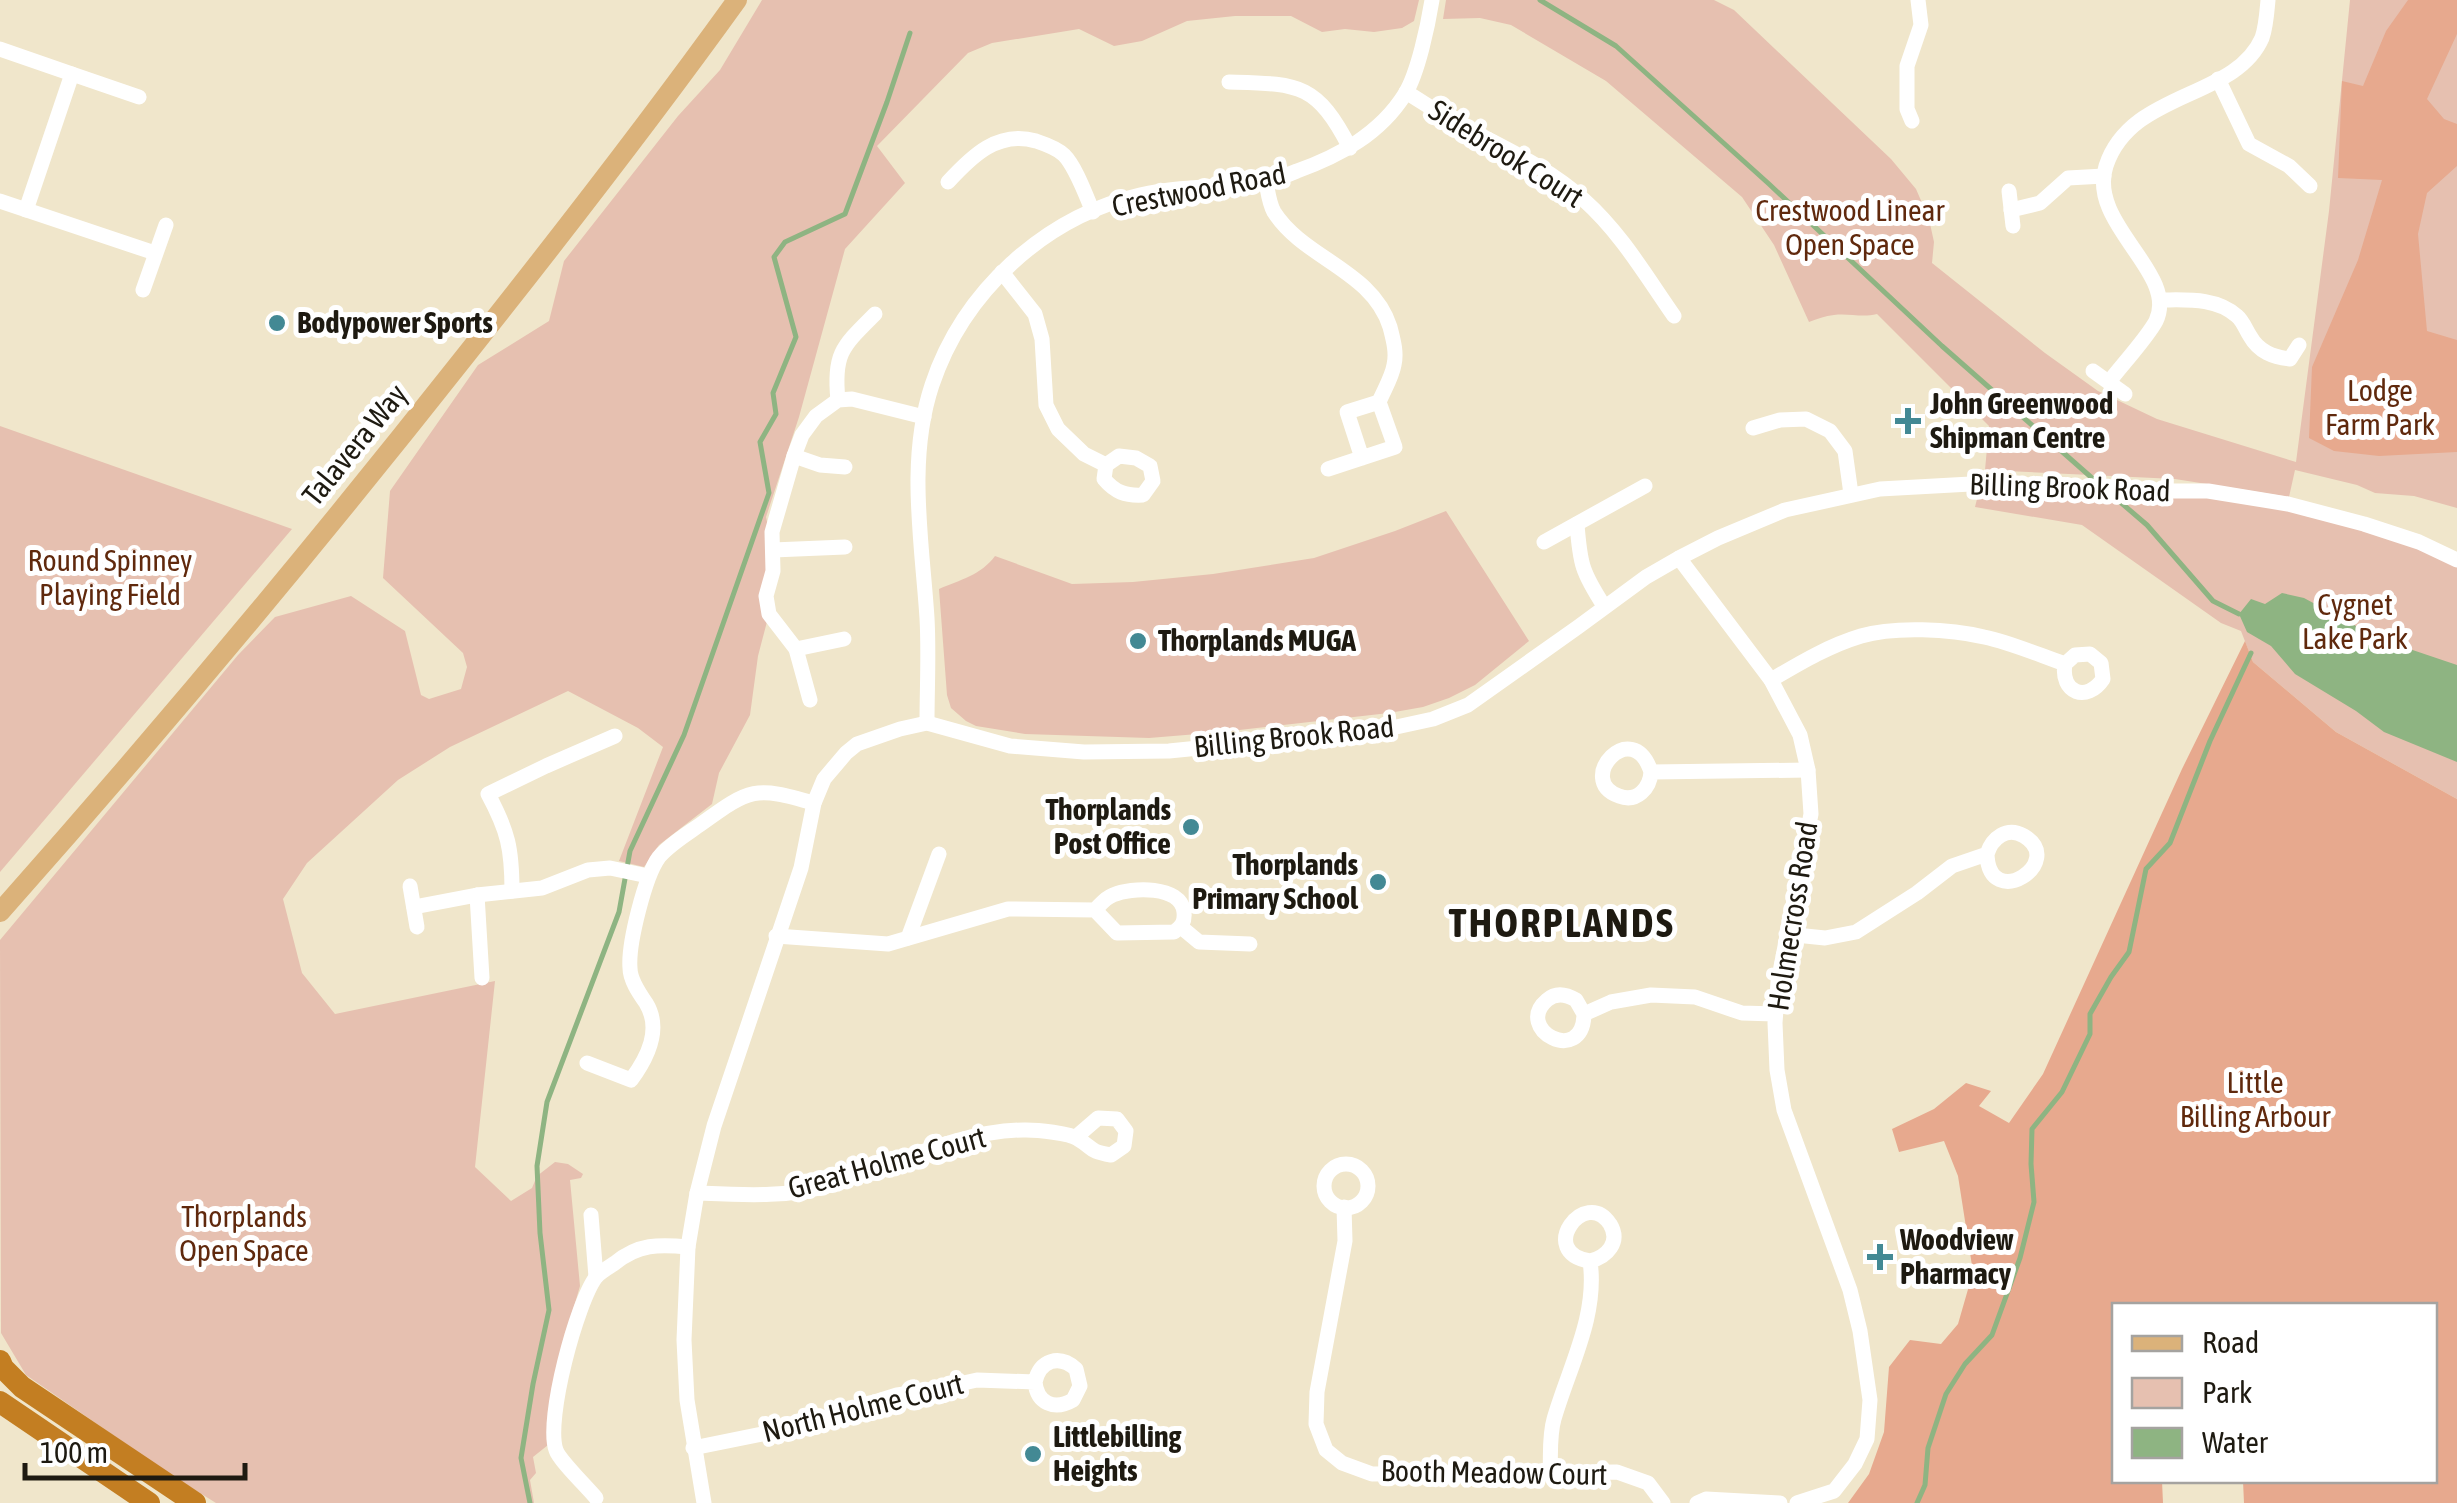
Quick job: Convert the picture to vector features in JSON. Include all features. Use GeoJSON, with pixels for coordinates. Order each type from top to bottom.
{"type":"FeatureCollection","features":[{"type":"Feature","properties":{"kind":"highway"},"geometry":{"type":"LineString","coordinates":[[0,1362],[22,1387],[195,1503]]}},
{"type":"Feature","properties":{"kind":"highway"},"geometry":{"type":"LineString","coordinates":[[0,1402],[149,1503]]}},
{"type":"Feature","properties":{"kind":"main road","name":"Talavera Way"},"geometry":{"type":"LineString","coordinates":[[0,912],[120,776],[390,451],[612,169],[738,0]]}},
{"type":"Feature","properties":{"kind":"street","name":"Crestwood Road"},"geometry":{"type":"LineString","coordinates":[[927,724],[927,624],[918,457],[932,385],[946,349],[973,306],[1002,272],[1047,236],[1093,212],[1143,194],[1266,182],[1325,162],[1350,148],[1379,126],[1406,92],[1432,0]]}},
{"type":"Feature","properties":{"kind":"street"},"geometry":{"type":"LineString","coordinates":[[1912,121],[1906,109],[1907,66],[1921,25],[1918,0]]}},
{"type":"Feature","properties":{"kind":"street"},"geometry":{"type":"LineString","coordinates":[[2109,382],[2156,320],[2160,300],[2154,282],[2113,218],[2104,176],[2106,166],[2126,132],[2152,112],[2246,61],[2262,38],[2268,0]]}},
{"type":"Feature","properties":{"kind":"street"},"geometry":{"type":"LineString","coordinates":[[0,49],[139,98]]}},
{"type":"Feature","properties":{"kind":"street"},"geometry":{"type":"LineString","coordinates":[[26,210],[72,74]]}},
{"type":"Feature","properties":{"kind":"street"},"geometry":{"type":"LineString","coordinates":[[2218,79],[2249,144],[2289,166],[2310,186]]}},
{"type":"Feature","properties":{"kind":"street"},"geometry":{"type":"LineString","coordinates":[[1229,82],[1283,84],[1313,94],[1328,110],[1350,148]]}},
{"type":"Feature","properties":{"kind":"street","name":"Sidebrook Court"},"geometry":{"type":"LineString","coordinates":[[1406,92],[1520,155],[1577,194],[1616,232],[1674,316]]}},
{"type":"Feature","properties":{"kind":"street"},"geometry":{"type":"LineString","coordinates":[[948,182],[973,155],[997,141],[1022,137],[1064,154],[1093,212]]}},
{"type":"Feature","properties":{"kind":"street"},"geometry":{"type":"LineString","coordinates":[[2009,191],[2012,218],[2040,202],[2068,178],[2104,176]]}},
{"type":"Feature","properties":{"kind":"street"},"geometry":{"type":"LineString","coordinates":[[1266,182],[1275,213],[1292,232],[1370,292],[1385,312],[1394,342],[1394,365],[1380,402],[1395,447],[1328,469]]}},
{"type":"Feature","properties":{"kind":"street"},"geometry":{"type":"LineString","coordinates":[[0,201],[155,254]]}},
{"type":"Feature","properties":{"kind":"street"},"geometry":{"type":"LineString","coordinates":[[143,290],[166,225]]}},
{"type":"Feature","properties":{"kind":"street"},"geometry":{"type":"LineString","coordinates":[[1002,272],[1035,314],[1042,339],[1046,405],[1058,429],[1084,454],[1106,465]]}},
{"type":"Feature","properties":{"kind":"street"},"geometry":{"type":"LineString","coordinates":[[2160,300],[2200,300],[2219,305],[2239,318],[2253,342],[2273,357],[2290,359],[2299,344]]}},
{"type":"Feature","properties":{"kind":"street"},"geometry":{"type":"LineString","coordinates":[[838,400],[834,370],[847,341],[874,314]]}},
{"type":"Feature","properties":{"kind":"street"},"geometry":{"type":"LineString","coordinates":[[2093,371],[2125,394]]}},
{"type":"Feature","properties":{"kind":"street"},"geometry":{"type":"LineString","coordinates":[[810,700],[796,649],[768,614],[766,596],[773,571],[772,532],[802,435],[816,416],[838,400],[852,399],[924,417]]}},
{"type":"Feature","properties":{"kind":"street"},"geometry":{"type":"LineString","coordinates":[[1362,458],[1347,412],[1380,402]]}},
{"type":"Feature","properties":{"kind":"street"},"geometry":{"type":"LineString","coordinates":[[1753,428],[1780,420],[1806,419],[1830,431],[1846,452],[1851,494]]}},
{"type":"Feature","properties":{"kind":"street"},"geometry":{"type":"LineString","coordinates":[[794,456],[820,465],[845,467]]}},
{"type":"Feature","properties":{"kind":"street","name":"Billing Brook Road"},"geometry":{"type":"LineString","coordinates":[[704,1503],[687,1400],[684,1340],[688,1246],[698,1193],[714,1126],[801,868],[814,803],[824,778],[858,744],[927,724],[1010,746],[1084,752],[1169,751],[1387,729],[1434,720],[1468,705],[1646,576],[1679,558],[1785,510],[1880,489],[1951,484],[2208,491],[2288,504],[2364,524],[2419,542],[2457,560]]}},
{"type":"Feature","properties":{"kind":"street"},"geometry":{"type":"LineString","coordinates":[[1544,542],[1645,486]]}},
{"type":"Feature","properties":{"kind":"street"},"geometry":{"type":"LineString","coordinates":[[1578,524],[1580,562],[1604,606]]}},
{"type":"Feature","properties":{"kind":"street"},"geometry":{"type":"LineString","coordinates":[[772,550],[845,547]]}},
{"type":"Feature","properties":{"kind":"street","name":"Holmecross Road"},"geometry":{"type":"LineString","coordinates":[[1679,558],[1771,680],[1800,735],[1808,770],[1811,814],[1778,982],[1777,1070],[1784,1110],[1850,1290],[1870,1400],[1867,1440],[1855,1464],[1834,1491],[1797,1503]]}},
{"type":"Feature","properties":{"kind":"street"},"geometry":{"type":"LineString","coordinates":[[1771,680],[1816,654],[1864,634],[1907,630],[1984,637],[2065,664]]}},
{"type":"Feature","properties":{"kind":"street"},"geometry":{"type":"LineString","coordinates":[[796,649],[844,639]]}},
{"type":"Feature","properties":{"kind":"street"},"geometry":{"type":"LineString","coordinates":[[512,891],[512,852],[503,821],[488,794],[615,736]]}},
{"type":"Feature","properties":{"kind":"street"},"geometry":{"type":"LineString","coordinates":[[1651,772],[1808,770]]}},
{"type":"Feature","properties":{"kind":"street"},"geometry":{"type":"LineString","coordinates":[[586,1063],[631,1080],[644,1064],[654,1030],[651,1012],[630,970],[634,933],[648,876],[661,855],[729,804],[749,794],[780,793],[814,803]]}},
{"type":"Feature","properties":{"kind":"street"},"geometry":{"type":"LineString","coordinates":[[908,938],[939,854]]}},
{"type":"Feature","properties":{"kind":"street"},"geometry":{"type":"LineString","coordinates":[[1786,934],[1826,938],[1856,932],[1952,866],[1987,854]]}},
{"type":"Feature","properties":{"kind":"street"},"geometry":{"type":"LineString","coordinates":[[414,907],[542,888],[588,870],[610,868],[648,876]]}},
{"type":"Feature","properties":{"kind":"street"},"geometry":{"type":"LineString","coordinates":[[410,886],[417,927]]}},
{"type":"Feature","properties":{"kind":"street"},"geometry":{"type":"LineString","coordinates":[[776,936],[888,944],[1008,909],[1095,910],[1118,892],[1169,892],[1182,904],[1184,916],[1181,927],[1174,932],[1117,933],[1095,910]]}},
{"type":"Feature","properties":{"kind":"street"},"geometry":{"type":"LineString","coordinates":[[477,895],[482,978]]}},
{"type":"Feature","properties":{"kind":"street"},"geometry":{"type":"LineString","coordinates":[[1181,927],[1198,942],[1250,944]]}},
{"type":"Feature","properties":{"kind":"street"},"geometry":{"type":"LineString","coordinates":[[1584,1014],[1611,1002],[1651,995],[1695,996],[1742,1013],[1776,1014]]}},
{"type":"Feature","properties":{"kind":"street","name":"Great Holme Court"},"geometry":{"type":"LineString","coordinates":[[698,1193],[788,1193],[831,1185],[929,1149],[980,1136],[1024,1130],[1076,1137]]}},
{"type":"Feature","properties":{"kind":"street","name":"Booth Meadow Court"},"geometry":{"type":"LineString","coordinates":[[1344,1208],[1345,1242],[1318,1392],[1316,1424],[1326,1450],[1342,1463],[1372,1474],[1617,1472],[1648,1483],[1664,1503]]}},
{"type":"Feature","properties":{"kind":"street"},"geometry":{"type":"LineString","coordinates":[[591,1215],[596,1276],[562,1370],[554,1419],[556,1451],[596,1498]]}},
{"type":"Feature","properties":{"kind":"street"},"geometry":{"type":"LineString","coordinates":[[596,1276],[628,1252],[653,1244],[688,1246]]}},
{"type":"Feature","properties":{"kind":"street"},"geometry":{"type":"LineString","coordinates":[[1550,1473],[1552,1424],[1587,1319],[1593,1278],[1590,1261]]}},
{"type":"Feature","properties":{"kind":"street","name":"North Holme Court"},"geometry":{"type":"LineString","coordinates":[[693,1448],[792,1428],[897,1394],[976,1380],[1034,1382]]}},
{"type":"Feature","properties":{"kind":"street"},"geometry":{"type":"LineString","coordinates":[[1696,1503],[1706,1499],[1780,1503]]}},
{"type":"Feature","properties":{"kind":"green space","name":"Thorplands Open Space"},"geometry":{"type":"Polygon","coordinates":[[[762,0],[1419,0],[1414,21],[1402,28],[1374,32],[1322,32],[1291,16],[1235,16],[1187,21],[1142,41],[1114,46],[1079,29],[992,43],[968,53],[877,146],[905,183],[845,249],[799,417],[766,517],[773,550],[769,614],[758,656],[750,715],[719,773],[712,804],[659,845],[644,867],[619,861],[663,747],[638,728],[568,691],[450,747],[398,780],[307,863],[283,899],[302,973],[335,1014],[495,981],[475,1167],[511,1201],[532,1188],[537,1176],[555,1162],[568,1164],[583,1174],[570,1180],[580,1286],[556,1369],[548,1445],[533,1457],[536,1473],[530,1480],[534,1503],[216,1503],[26,1375],[1,1333],[0,940],[238,655],[275,617],[351,596],[405,631],[421,695],[429,699],[461,689],[467,667],[463,653],[383,578],[390,491],[478,365],[549,321],[564,261],[678,116],[720,70],[762,0]]]}},
{"type":"Feature","properties":{"kind":"green space","name":"Crestwood Linear Open Space"},"geometry":{"type":"Polygon","coordinates":[[[1446,0],[1714,0],[1734,10],[1891,159],[1916,189],[1934,242],[1932,263],[2098,391],[2157,419],[2296,462],[2329,211],[2350,0],[2457,0],[2457,508],[2414,496],[2375,493],[2295,470],[2289,497],[2175,479],[1985,470],[1989,426],[1877,314],[1834,315],[1809,322],[1774,245],[1742,197],[1606,81],[1511,25],[1480,18],[1443,19],[1446,0]]]}},
{"type":"Feature","properties":{"kind":"green space","name":"Lodge Farm Park"},"geometry":{"type":"Polygon","coordinates":[[[2408,0],[2457,0],[2457,34],[2427,99],[2444,119],[2457,124],[2457,166],[2427,193],[2418,234],[2427,331],[2457,340],[2457,452],[2379,456],[2334,451],[2309,438],[2312,367],[2358,260],[2382,180],[2338,178],[2342,81],[2363,86],[2386,31],[2408,0]]]}},
{"type":"Feature","properties":{"kind":"green space","name":"Round Spinney Playing Field"},"geometry":{"type":"Polygon","coordinates":[[[0,426],[292,529],[0,872],[0,426]]]}},
{"type":"Feature","properties":{"kind":"green space","name":"Cygnet Lake Park"},"geometry":{"type":"Polygon","coordinates":[[[1981,483],[2091,487],[2288,504],[2457,560],[2457,799],[2336,732],[2253,662],[2241,631],[2221,623],[2082,525],[1975,507],[1981,483]]]}},
{"type":"Feature","properties":{"kind":"green space"},"geometry":{"type":"Polygon","coordinates":[[[1446,511],[1529,641],[1475,685],[1449,698],[1389,713],[1149,738],[1025,734],[976,726],[951,708],[939,589],[977,572],[995,556],[1072,584],[1133,582],[1314,558],[1446,511]]]}},
{"type":"Feature","properties":{"kind":"green space","name":"Little Billing Arbour"},"geometry":{"type":"Polygon","coordinates":[[[2245,641],[2253,662],[2336,732],[2457,799],[2457,1503],[2244,1503],[2243,1483],[2437,1483],[2437,1303],[2112,1303],[2112,1483],[2162,1483],[2163,1503],[1848,1503],[1869,1474],[1884,1432],[1889,1367],[1910,1340],[1941,1344],[1958,1324],[1973,1272],[1958,1176],[1944,1141],[1899,1152],[1892,1129],[1934,1109],[1966,1083],[1991,1091],[1979,1106],[2009,1123],[2043,1074],[2245,641]]]}},
{"type":"Feature","properties":{"kind":"water"},"geometry":{"type":"Polygon","coordinates":[[[2282,593],[2304,598],[2380,639],[2457,665],[2457,762],[2384,732],[2295,674],[2271,646],[2247,632],[2239,614],[2251,599],[2265,604],[2282,593]]]}},
{"type":"Feature","properties":{"kind":"waterway"},"geometry":{"type":"LineString","coordinates":[[1540,0],[1616,46],[1942,346],[2100,485]]}},
{"type":"Feature","properties":{"kind":"waterway"},"geometry":{"type":"LineString","coordinates":[[530,1503],[521,1458],[549,1310],[537,1166],[547,1102],[619,912],[630,851],[684,735],[769,493],[760,442],[776,414],[773,393],[796,337],[774,257],[785,242],[845,214],[910,33]]}},
{"type":"Feature","properties":{"kind":"waterway"},"geometry":{"type":"LineString","coordinates":[[2112,495],[2147,525],[2213,601],[2239,614]]}},
{"type":"Feature","properties":{"kind":"waterway"},"geometry":{"type":"LineString","coordinates":[[1917,1503],[1925,1485],[1928,1448],[1946,1394],[1965,1364],[1992,1335],[2020,1258],[2034,1202],[2032,1129],[2062,1092],[2090,1034],[2090,1014],[2129,952],[2146,869],[2170,843],[2210,741],[2251,653]]}},
{"type":"Feature","properties":{"kind":"place","name":"Bodypower Sports"},"geometry":{"type":"Point","coordinates":[277,323]}},
{"type":"Feature","properties":{"kind":"place","name":"John Greenwood Shipman Centre"},"geometry":{"type":"Point","coordinates":[1908,421]}},
{"type":"Feature","properties":{"kind":"place","name":"Thorplands MUGA"},"geometry":{"type":"Point","coordinates":[1138,641]}},
{"type":"Feature","properties":{"kind":"place","name":"Thorplands Post Office"},"geometry":{"type":"Point","coordinates":[1191,827]}},
{"type":"Feature","properties":{"kind":"place","name":"Thorplands Primary School"},"geometry":{"type":"Point","coordinates":[1378,882]}},
{"type":"Feature","properties":{"kind":"place","name":"Woodview Pharmacy"},"geometry":{"type":"Point","coordinates":[1880,1257]}},
{"type":"Feature","properties":{"kind":"place","name":"Littlebilling Heights"},"geometry":{"type":"Point","coordinates":[1033,1454]}},
{"type":"Feature","properties":{"kind":"district","name":"THORPLANDS"},"geometry":{"type":"Point","coordinates":[1562,923]}}]}
